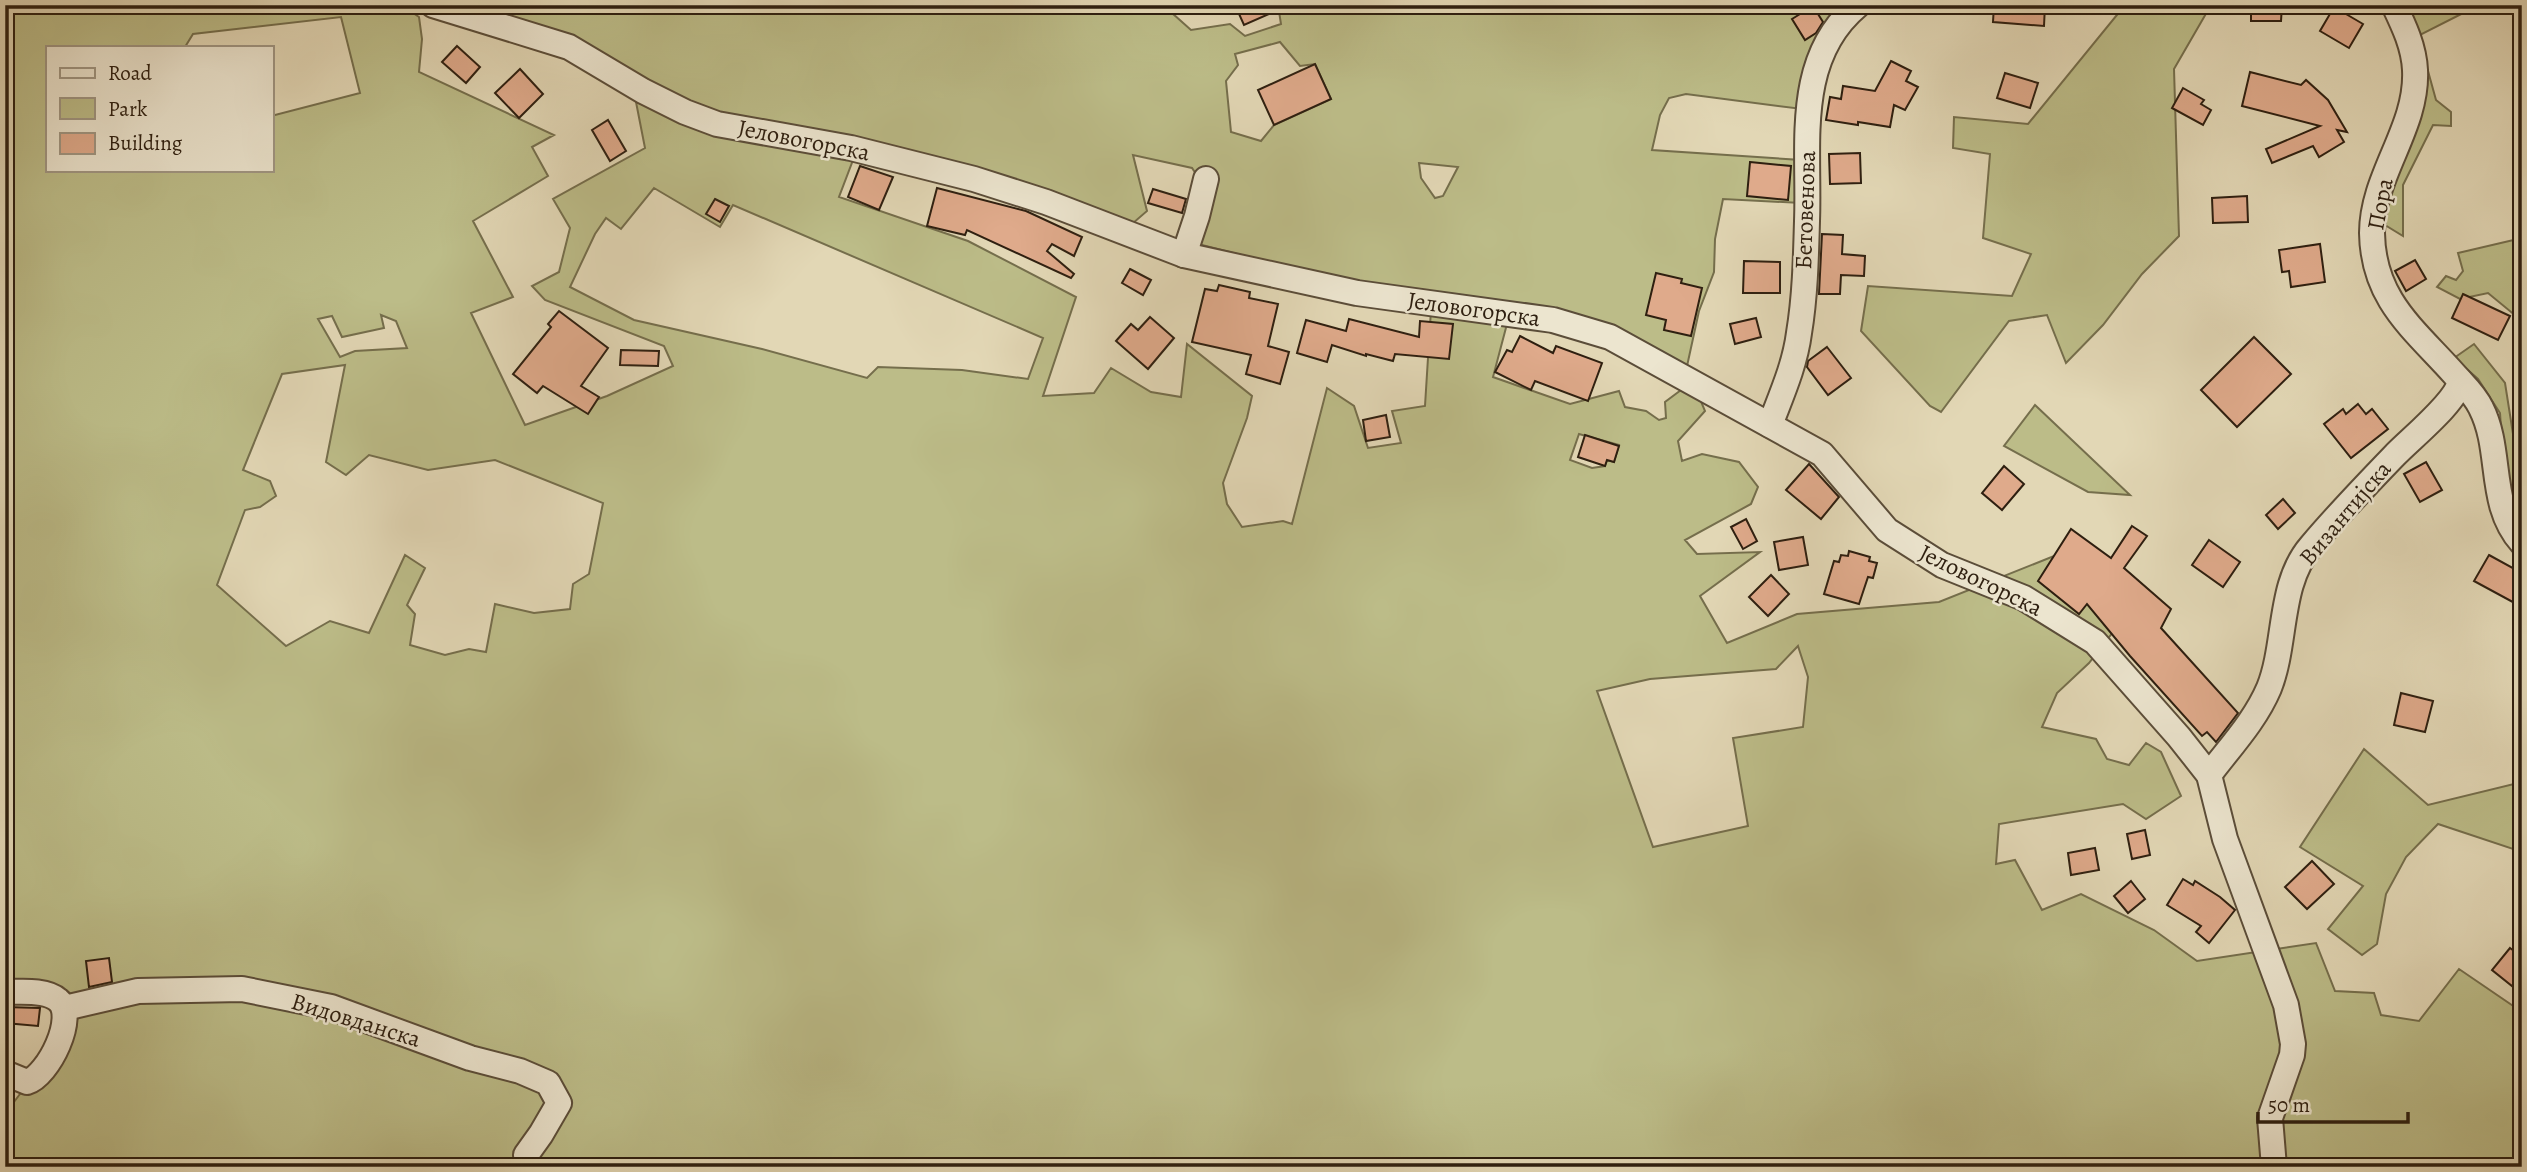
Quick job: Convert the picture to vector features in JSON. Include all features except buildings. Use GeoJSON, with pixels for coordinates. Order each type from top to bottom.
{"type":"FeatureCollection","features":[{"type":"Feature","properties":{"kind":"street","name":"Јеловогорска"},"geometry":{"type":"LineString","coordinates":[[433,5],[569,47],[643,91],[717,124],[851,148],[974,178],[1046,202],[1184,255],[1357,293],[1553,320],[1610,337],[1822,454],[1887,530],[1942,565],[2024,598],[2095,642],[2179,737],[2208,775],[2225,839],[2286,1005],[2291,1026],[2292,1055],[2270,1118],[2274,1167]]}},
{"type":"Feature","properties":{"kind":"street","name":"Бетовенова"},"geometry":{"type":"LineString","coordinates":[[1770,425],[1799,335],[1807,221],[1808,115],[1813,81],[1827,40],[1858,5]]}},
{"type":"Feature","properties":{"kind":"street","name":"Пора"},"geometry":{"type":"LineString","coordinates":[[2394,5],[2412,48],[2415,83],[2409,110],[2376,203],[2373,221],[2374,257],[2381,284],[2397,313],[2477,401],[2486,419],[2500,502],[2506,519],[2522,542]]}},
{"type":"Feature","properties":{"kind":"street"},"geometry":{"type":"LineString","coordinates":[[1184,255],[1206,179]]}},
{"type":"Feature","properties":{"kind":"street","name":"Византијска"},"geometry":{"type":"LineString","coordinates":[[2208,775],[2254,717],[2269,688],[2278,658],[2288,597],[2295,572],[2308,548],[2452,399],[2460,381]]}},
{"type":"Feature","properties":{"kind":"street","name":"Видовданска"},"geometry":{"type":"LineString","coordinates":[[65,1007],[138,990],[242,989],[331,1007],[470,1058],[520,1071],[548,1083],[559,1104],[526,1156],[528,1167]]}},
{"type":"Feature","properties":{"kind":"street"},"geometry":{"type":"LineString","coordinates":[[5,992],[56,997],[65,1007],[66,1016],[60,1037],[40,1074],[27,1082],[5,1073]]}},
{"type":"Feature","properties":{"kind":"green space"},"geometry":{"type":"Polygon","coordinates":[[[5,5],[401,5],[419,17],[422,39],[419,72],[554,135],[532,147],[548,176],[473,221],[513,297],[471,313],[525,425],[607,396],[673,366],[664,346],[545,300],[532,286],[559,272],[570,228],[553,199],[645,148],[636,102],[733,139],[853,160],[839,197],[968,241],[1076,297],[1043,396],[1094,393],[1111,368],[1151,392],[1181,397],[1187,344],[1252,396],[1247,418],[1223,483],[1227,504],[1242,527],[1283,521],[1292,524],[1327,388],[1354,406],[1368,448],[1401,443],[1392,411],[1425,406],[1431,310],[1508,320],[1493,377],[1570,404],[1619,391],[1625,407],[1646,411],[1659,420],[1666,418],[1665,402],[1681,390],[1601,326],[1373,284],[1285,266],[1194,243],[1200,180],[1192,168],[1133,155],[1147,211],[1132,224],[705,118],[477,17],[477,5],[1177,5],[1172,13],[1191,30],[1230,24],[1245,36],[1281,24],[1278,5],[1830,5],[1833,18],[1802,109],[1686,94],[1669,98],[1660,115],[1652,150],[1801,160],[1801,203],[1723,199],[1715,239],[1714,272],[1699,311],[1682,389],[1698,394],[1705,411],[1678,441],[1682,461],[1702,454],[1739,462],[1758,487],[1751,504],[1685,540],[1697,554],[1760,552],[1700,596],[1727,643],[1797,614],[1939,602],[2054,556],[2075,588],[2120,623],[2089,663],[2057,693],[2042,727],[2096,739],[2107,759],[2129,765],[2146,743],[2161,752],[2181,796],[2146,819],[2123,804],[1999,824],[1996,864],[2015,860],[2042,910],[2081,894],[2154,930],[2197,961],[2316,943],[2335,991],[2374,993],[2381,1015],[2419,1021],[2459,969],[2522,1012],[2522,1167],[5,1167],[5,1114],[91,999],[5,990],[5,5]],[[1280,42],[1235,54],[1238,65],[1226,81],[1231,132],[1261,141],[1274,125],[1331,99],[1315,64],[1300,66],[1280,42]],[[1419,163],[1421,178],[1435,198],[1443,196],[1458,167],[1419,163]],[[654,188],[621,229],[606,218],[595,234],[570,287],[634,320],[762,349],[867,378],[878,367],[962,370],[1028,379],[1043,338],[733,205],[720,227],[654,188]],[[381,315],[384,328],[342,337],[332,316],[318,319],[340,357],[355,351],[407,348],[396,321],[381,315]],[[345,365],[282,374],[243,470],[270,481],[276,496],[260,507],[245,510],[217,585],[286,646],[330,621],[369,633],[405,555],[425,568],[407,605],[415,614],[410,645],[445,655],[469,649],[486,652],[495,604],[534,613],[570,609],[573,584],[589,574],[603,503],[495,460],[428,470],[369,455],[346,475],[326,462],[345,365]],[[1579,434],[1570,460],[1592,468],[1605,466],[1607,460],[1614,462],[1619,445],[1579,434]],[[1798,646],[1776,669],[1650,679],[1597,691],[1653,847],[1748,826],[1733,738],[1803,727],[1808,677],[1798,646]]]}},
{"type":"Feature","properties":{"kind":"green space"},"geometry":{"type":"Polygon","coordinates":[[[2125,5],[2211,5],[2174,69],[2179,236],[2142,274],[2103,325],[2066,363],[2047,315],[2009,321],[1941,412],[1930,406],[1861,331],[1868,286],[2012,296],[2031,254],[1983,238],[1990,154],[1953,148],[1954,117],[2028,124],[2125,5]]]}},
{"type":"Feature","properties":{"kind":"green space"},"geometry":{"type":"Polygon","coordinates":[[[2404,5],[2479,5],[2420,35],[2404,5]]]}},
{"type":"Feature","properties":{"kind":"green space"},"geometry":{"type":"Polygon","coordinates":[[[2428,71],[2436,100],[2451,112],[2451,126],[2433,125],[2403,185],[2403,236],[2385,225],[2389,189],[2423,107],[2428,71]]]}},
{"type":"Feature","properties":{"kind":"green space"},"geometry":{"type":"Polygon","coordinates":[[[2522,238],[2522,321],[2488,293],[2460,299],[2437,287],[2446,276],[2456,280],[2463,271],[2458,253],[2522,238]]]}},
{"type":"Feature","properties":{"kind":"green space"},"geometry":{"type":"Polygon","coordinates":[[[2474,344],[2505,383],[2522,491],[2522,526],[2512,505],[2503,456],[2500,413],[2478,379],[2454,358],[2474,344]]]}},
{"type":"Feature","properties":{"kind":"green space"},"geometry":{"type":"Polygon","coordinates":[[[2035,405],[2130,495],[2088,492],[2004,446],[2035,405]]]}},
{"type":"Feature","properties":{"kind":"green space"},"geometry":{"type":"Polygon","coordinates":[[[2364,749],[2428,805],[2518,783],[2513,849],[2438,824],[2406,857],[2386,894],[2377,944],[2362,955],[2328,929],[2363,886],[2300,847],[2364,749]]]}}]}
